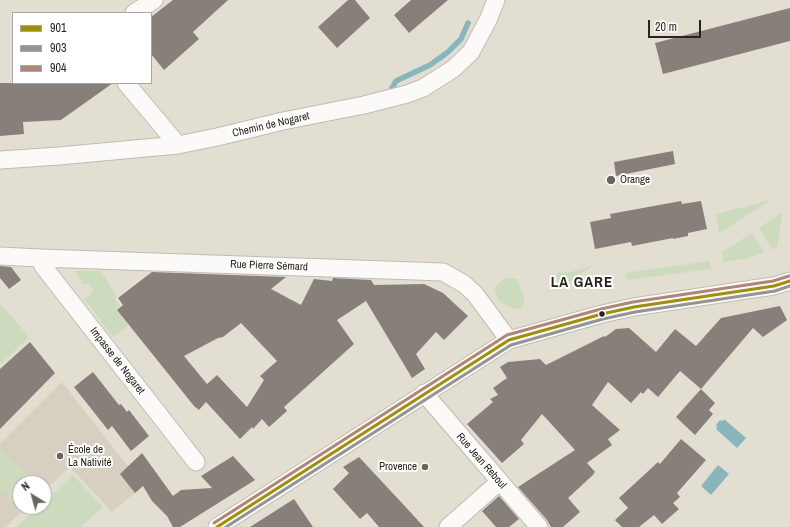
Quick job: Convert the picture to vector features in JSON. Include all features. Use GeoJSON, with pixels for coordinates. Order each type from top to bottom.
{"type":"FeatureCollection","features":[{"type":"Feature","properties":{"kind":"street"},"geometry":{"type":"LineString","coordinates":[[136,12],[154,0]]}},
{"type":"Feature","properties":{"kind":"street","name":"Chemin de Nogaret"},"geometry":{"type":"LineString","coordinates":[[0,160],[178,145],[283,121],[364,105],[423,88],[453,70],[471,52],[488,20],[496,0]]}},
{"type":"Feature","properties":{"kind":"street"},"geometry":{"type":"LineString","coordinates":[[127,84],[178,145]]}},
{"type":"Feature","properties":{"kind":"street","name":"Rue Pierre Sémard"},"geometry":{"type":"LineString","coordinates":[[0,256],[443,272],[464,284],[475,294],[509,340]]}},
{"type":"Feature","properties":{"kind":"street","name":"Impasse de Nogaret"},"geometry":{"type":"LineString","coordinates":[[40,258],[43,266],[196,462]]}},
{"type":"Feature","properties":{"kind":"street"},"geometry":{"type":"LineString","coordinates":[[217,527],[509,340],[628,308],[774,286],[790,281]]}},
{"type":"Feature","properties":{"kind":"street","name":"Rue Jean Reboul"},"geometry":{"type":"LineString","coordinates":[[424,394],[499,482],[540,527]]}},
{"type":"Feature","properties":{"kind":"street"},"geometry":{"type":"LineString","coordinates":[[448,527],[499,482]]}},
{"type":"Feature","properties":{"kind":"shaded area","name":"École de La Nativité"},"geometry":{"type":"Polygon","coordinates":[[[62,382],[143,486],[112,512],[70,467],[52,484],[52,475],[12,475],[12,515],[18,515],[5,527],[0,527],[0,444],[62,382]]]}},
{"type":"Feature","properties":{"kind":"green space"},"geometry":{"type":"Polygon","coordinates":[[[771,200],[749,214],[719,234],[716,214],[771,200]]]}},
{"type":"Feature","properties":{"kind":"green space"},"geometry":{"type":"Polygon","coordinates":[[[783,212],[777,247],[773,250],[759,228],[783,212]]]}},
{"type":"Feature","properties":{"kind":"green space"},"geometry":{"type":"Polygon","coordinates":[[[752,233],[764,252],[749,258],[724,262],[722,252],[752,233]]]}},
{"type":"Feature","properties":{"kind":"green space"},"geometry":{"type":"Polygon","coordinates":[[[709,261],[711,269],[627,280],[625,273],[709,261]]]}},
{"type":"Feature","properties":{"kind":"green space"},"geometry":{"type":"Polygon","coordinates":[[[594,265],[558,290],[557,273],[571,272],[594,265]]]}},
{"type":"Feature","properties":{"kind":"green space"},"geometry":{"type":"Polygon","coordinates":[[[75,271],[101,271],[117,297],[115,299],[120,307],[116,309],[128,326],[113,337],[84,299],[91,294],[93,290],[88,284],[83,284],[75,271]]]}},
{"type":"Feature","properties":{"kind":"green space"},"geometry":{"type":"Polygon","coordinates":[[[507,278],[517,279],[525,302],[521,308],[513,309],[500,302],[494,291],[498,283],[507,278]]]}},
{"type":"Feature","properties":{"kind":"green space"},"geometry":{"type":"Polygon","coordinates":[[[0,303],[29,337],[0,365],[0,303]]]}},
{"type":"Feature","properties":{"kind":"green space"},"geometry":{"type":"Polygon","coordinates":[[[0,449],[28,475],[12,475],[12,501],[0,490],[0,449]]]}},
{"type":"Feature","properties":{"kind":"green space"},"geometry":{"type":"Polygon","coordinates":[[[73,475],[103,507],[81,527],[16,527],[29,515],[52,515],[52,495],[73,475]]]}},
{"type":"Feature","properties":{"kind":"water"},"geometry":{"type":"Polygon","coordinates":[[[724,419],[746,438],[737,448],[716,429],[716,425],[720,420],[723,421],[724,419]]]}},
{"type":"Feature","properties":{"kind":"water"},"geometry":{"type":"Polygon","coordinates":[[[718,465],[729,474],[711,495],[701,486],[718,465]]]}},
{"type":"Feature","properties":{"kind":"building"},"geometry":{"type":"Polygon","coordinates":[[[173,0],[228,0],[193,32],[199,39],[164,70],[152,55],[152,16],[173,0]]]}},
{"type":"Feature","properties":{"kind":"building"},"geometry":{"type":"Polygon","coordinates":[[[348,0],[355,0],[370,18],[337,48],[318,27],[348,0]]]}},
{"type":"Feature","properties":{"kind":"building"},"geometry":{"type":"Polygon","coordinates":[[[411,0],[448,0],[409,33],[394,15],[411,0]]]}},
{"type":"Feature","properties":{"kind":"building"},"geometry":{"type":"Polygon","coordinates":[[[790,8],[790,41],[663,74],[655,43],[790,8]]]}},
{"type":"Feature","properties":{"kind":"building"},"geometry":{"type":"Polygon","coordinates":[[[0,83],[112,84],[61,120],[23,122],[24,134],[0,136],[0,83]]]}},
{"type":"Feature","properties":{"kind":"building"},"geometry":{"type":"Polygon","coordinates":[[[673,151],[675,164],[616,176],[614,162],[673,151]]]}},
{"type":"Feature","properties":{"kind":"building"},"geometry":{"type":"Polygon","coordinates":[[[681,201],[682,204],[701,201],[707,229],[688,233],[688,236],[673,239],[632,246],[631,242],[595,249],[590,222],[611,218],[610,214],[681,201]]]}},
{"type":"Feature","properties":{"kind":"building"},"geometry":{"type":"Polygon","coordinates":[[[0,266],[11,267],[21,280],[9,289],[0,278],[0,266]]]}},
{"type":"Feature","properties":{"kind":"building"},"geometry":{"type":"Polygon","coordinates":[[[152,272],[286,277],[271,289],[301,305],[314,279],[332,281],[333,278],[371,280],[374,285],[424,284],[443,293],[468,316],[444,340],[436,332],[416,354],[425,369],[412,378],[366,301],[337,320],[354,344],[284,407],[287,411],[269,427],[262,419],[253,429],[252,427],[240,439],[206,402],[199,410],[194,406],[117,310],[123,305],[118,298],[152,272]],[[241,323],[223,337],[218,338],[184,356],[207,384],[217,375],[247,407],[264,380],[260,376],[277,361],[241,323]]]}},
{"type":"Feature","properties":{"kind":"building"},"geometry":{"type":"Polygon","coordinates":[[[780,306],[787,320],[763,337],[753,328],[701,389],[680,371],[658,397],[648,388],[643,394],[641,392],[631,403],[608,382],[592,405],[620,430],[608,439],[612,445],[587,463],[595,472],[594,474],[568,498],[580,512],[563,527],[551,527],[547,520],[518,487],[575,450],[542,414],[521,440],[524,444],[502,463],[467,424],[493,402],[490,399],[498,395],[493,388],[507,378],[500,367],[508,362],[540,359],[546,365],[604,336],[605,337],[616,329],[629,328],[656,352],[675,329],[696,346],[721,318],[780,306]]]}},
{"type":"Feature","properties":{"kind":"building"},"geometry":{"type":"Polygon","coordinates":[[[30,342],[55,373],[0,429],[0,369],[30,342]]]}},
{"type":"Feature","properties":{"kind":"building"},"geometry":{"type":"Polygon","coordinates":[[[93,372],[119,405],[121,404],[127,412],[129,410],[149,436],[131,451],[112,426],[108,430],[74,387],[93,372]]]}},
{"type":"Feature","properties":{"kind":"building"},"geometry":{"type":"Polygon","coordinates":[[[701,389],[715,403],[709,410],[713,414],[695,435],[676,417],[701,389]]]}},
{"type":"Feature","properties":{"kind":"building"},"geometry":{"type":"Polygon","coordinates":[[[681,439],[706,460],[677,493],[680,497],[673,503],[679,509],[662,524],[654,515],[639,527],[622,527],[615,520],[628,508],[619,498],[658,462],[660,464],[681,439]]]}},
{"type":"Feature","properties":{"kind":"building"},"geometry":{"type":"Polygon","coordinates":[[[142,453],[173,496],[181,490],[212,488],[201,476],[233,456],[255,480],[180,527],[173,527],[167,516],[152,501],[143,486],[135,493],[120,474],[142,453]]]}},
{"type":"Feature","properties":{"kind":"building"},"geometry":{"type":"Polygon","coordinates":[[[359,457],[424,527],[379,527],[367,513],[360,519],[333,489],[349,473],[343,467],[359,457]]]}},
{"type":"Feature","properties":{"kind":"building"},"geometry":{"type":"Polygon","coordinates":[[[499,496],[519,519],[509,527],[496,527],[482,511],[499,496]]]}},
{"type":"Feature","properties":{"kind":"building"},"geometry":{"type":"Polygon","coordinates":[[[294,499],[313,527],[250,527],[294,499]]]}},
{"type":"Feature","properties":{"kind":"waterway"},"geometry":{"type":"LineString","coordinates":[[392,88],[396,81],[430,65],[448,52],[461,39],[468,23]]}},
{"type":"Feature","properties":{"kind":"transit line","name":"904"},"geometry":{"type":"LineString","coordinates":[[214,523],[507,335],[601,309],[633,302],[773,281],[789,276]]}},
{"type":"Feature","properties":{"kind":"transit line","name":"901"},"geometry":{"type":"LineString","coordinates":[[217,527],[509,340],[602,314],[634,307],[774,286],[790,281]]}},
{"type":"Feature","properties":{"kind":"transit line","name":"903"},"geometry":{"type":"LineString","coordinates":[[226,527],[511,345],[603,319],[635,312],[775,291],[790,286]]}},
{"type":"Feature","properties":{"kind":"place","name":"Orange"},"geometry":{"type":"Point","coordinates":[611,180]}},
{"type":"Feature","properties":{"kind":"place","name":"École de La Nativité"},"geometry":{"type":"Point","coordinates":[60,456]}},
{"type":"Feature","properties":{"kind":"place","name":"Provence"},"geometry":{"type":"Point","coordinates":[425,467]}},
{"type":"Feature","properties":{"kind":"district","name":"LA GARE"},"geometry":{"type":"Point","coordinates":[582,283]}}]}
